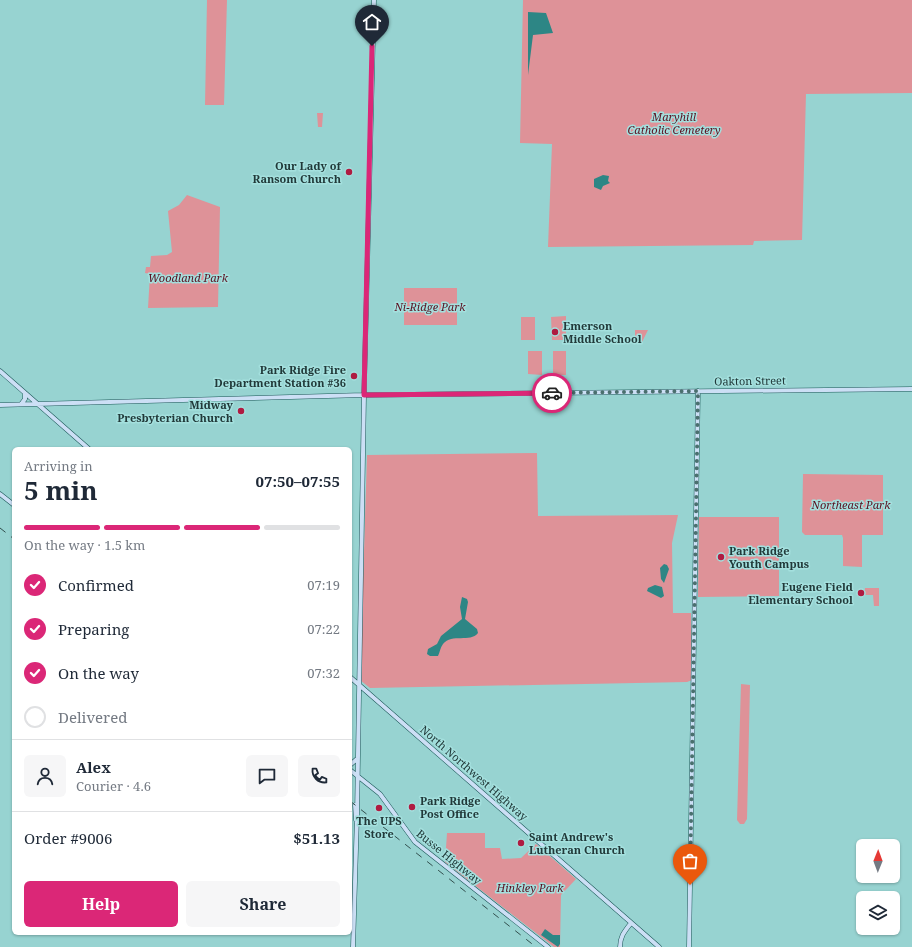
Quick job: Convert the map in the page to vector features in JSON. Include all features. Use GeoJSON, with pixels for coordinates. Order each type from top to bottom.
{"type":"FeatureCollection","features":[{"type":"Feature","properties":{"kind":"main road"},"geometry":{"type":"LineString","coordinates":[[353,947],[364,395],[374,0]]}},
{"type":"Feature","properties":{"kind":"main road"},"geometry":{"type":"LineString","coordinates":[[0,371],[87,447]]}},
{"type":"Feature","properties":{"kind":"main road","name":"Oakton Street"},"geometry":{"type":"LineString","coordinates":[[0,405],[364,395],[912,388]]}},
{"type":"Feature","properties":{"kind":"main road"},"geometry":{"type":"LineString","coordinates":[[689,947],[698,391]]}},
{"type":"Feature","properties":{"kind":"main road"},"geometry":{"type":"LineString","coordinates":[[22,403],[25,399],[25,392]]}},
{"type":"Feature","properties":{"kind":"main road","name":"Oakton Street"},"geometry":{"type":"LineString","coordinates":[[14,405],[22,403],[52,405],[61,403]]}},
{"type":"Feature","properties":{"kind":"main road"},"geometry":{"type":"LineString","coordinates":[[49,414],[52,405]]}},
{"type":"Feature","properties":{"kind":"main road"},"geometry":{"type":"LineString","coordinates":[[0,494],[12,503]]}},
{"type":"Feature","properties":{"kind":"main road","name":"North Northwest Highway"},"geometry":{"type":"LineString","coordinates":[[352,679],[659,947]]}},
{"type":"Feature","properties":{"kind":"main road"},"geometry":{"type":"LineString","coordinates":[[352,764],[354,764],[357,758]]}},
{"type":"Feature","properties":{"kind":"main road","name":"Busse Highway"},"geometry":{"type":"LineString","coordinates":[[352,771],[369,785],[387,803],[415,842],[548,947]]}},
{"type":"Feature","properties":{"kind":"main road"},"geometry":{"type":"LineString","coordinates":[[356,820],[354,816],[357,775]]}},
{"type":"Feature","properties":{"kind":"main road"},"geometry":{"type":"LineString","coordinates":[[357,787],[360,784],[369,785]]}},
{"type":"Feature","properties":{"kind":"main road"},"geometry":{"type":"LineString","coordinates":[[620,947],[623,933],[632,923]]}},
{"type":"Feature","properties":{"kind":"green space"},"geometry":{"type":"Polygon","coordinates":[[[207,0],[227,0],[224,105],[205,105],[207,0]]]}},
{"type":"Feature","properties":{"kind":"green space","name":"Maryhill Catholic Cemetery"},"geometry":{"type":"Polygon","coordinates":[[[523,0],[912,0],[912,93],[806,94],[802,240],[754,241],[753,245],[548,247],[552,144],[520,143],[523,0]]]}},
{"type":"Feature","properties":{"kind":"green space"},"geometry":{"type":"Polygon","coordinates":[[[317,113],[323,113],[322,127],[318,127],[317,113]]]}},
{"type":"Feature","properties":{"kind":"green space","name":"Woodland Park"},"geometry":{"type":"Polygon","coordinates":[[[187,195],[220,207],[218,307],[148,308],[150,274],[145,273],[146,267],[150,267],[151,256],[167,255],[172,252],[168,211],[179,205],[187,195]]]}},
{"type":"Feature","properties":{"kind":"green space","name":"Ni-Ridge Park"},"geometry":{"type":"Polygon","coordinates":[[[404,288],[457,288],[457,325],[404,325],[404,288]]]}},
{"type":"Feature","properties":{"kind":"green space"},"geometry":{"type":"Polygon","coordinates":[[[566,316],[566,340],[552,340],[551,317],[566,316]]]}},
{"type":"Feature","properties":{"kind":"green space"},"geometry":{"type":"Polygon","coordinates":[[[521,317],[535,317],[535,340],[521,340],[521,317]]]}},
{"type":"Feature","properties":{"kind":"green space"},"geometry":{"type":"Polygon","coordinates":[[[635,330],[648,330],[641,344],[635,344],[635,330]]]}},
{"type":"Feature","properties":{"kind":"green space"},"geometry":{"type":"Polygon","coordinates":[[[528,351],[542,351],[542,375],[528,374],[528,351]]]}},
{"type":"Feature","properties":{"kind":"green space"},"geometry":{"type":"Polygon","coordinates":[[[553,351],[566,351],[566,375],[553,375],[553,351]]]}},
{"type":"Feature","properties":{"kind":"green space"},"geometry":{"type":"Polygon","coordinates":[[[537,453],[538,516],[678,515],[672,543],[673,613],[691,613],[692,680],[687,682],[370,688],[360,680],[367,455],[537,453]]]}},
{"type":"Feature","properties":{"kind":"green space","name":"Northeast Park"},"geometry":{"type":"Polygon","coordinates":[[[803,474],[883,475],[883,535],[862,535],[862,567],[843,566],[842,535],[805,535],[802,532],[803,474]]]}},
{"type":"Feature","properties":{"kind":"green space"},"geometry":{"type":"Polygon","coordinates":[[[699,517],[779,517],[779,596],[698,597],[699,517]]]}},
{"type":"Feature","properties":{"kind":"green space"},"geometry":{"type":"Polygon","coordinates":[[[865,588],[879,588],[879,606],[874,606],[873,595],[864,595],[865,588]]]}},
{"type":"Feature","properties":{"kind":"green space"},"geometry":{"type":"Polygon","coordinates":[[[741,684],[750,685],[747,819],[744,824],[740,824],[737,820],[741,684]]]}},
{"type":"Feature","properties":{"kind":"green space","name":"Hinkley Park"},"geometry":{"type":"Polygon","coordinates":[[[447,833],[485,833],[485,848],[500,848],[502,859],[521,858],[536,844],[576,879],[561,895],[560,947],[554,947],[445,862],[447,833]]]}},
{"type":"Feature","properties":{"kind":"water"},"geometry":{"type":"Polygon","coordinates":[[[528,12],[546,13],[553,33],[533,35],[528,75],[528,12]]]}},
{"type":"Feature","properties":{"kind":"water"},"geometry":{"type":"Polygon","coordinates":[[[603,175],[609,176],[608,181],[610,183],[603,186],[601,190],[594,187],[594,179],[603,175]]]}},
{"type":"Feature","properties":{"kind":"water"},"geometry":{"type":"Polygon","coordinates":[[[664,564],[667,565],[669,569],[664,583],[661,579],[660,568],[664,564]]]}},
{"type":"Feature","properties":{"kind":"water"},"geometry":{"type":"Polygon","coordinates":[[[655,585],[662,587],[664,596],[661,598],[647,591],[648,588],[655,585]]]}},
{"type":"Feature","properties":{"kind":"water"},"geometry":{"type":"Polygon","coordinates":[[[462,597],[467,599],[468,602],[465,619],[477,629],[478,633],[475,636],[451,639],[443,644],[438,656],[430,656],[427,654],[428,649],[437,644],[441,636],[462,619],[460,607],[462,597]]]}},
{"type":"Feature","properties":{"kind":"water"},"geometry":{"type":"Polygon","coordinates":[[[545,929],[553,935],[560,935],[560,944],[558,947],[541,935],[545,929]]]}},
{"type":"Feature","properties":{"kind":"railway"},"geometry":{"type":"LineString","coordinates":[[0,528],[12,537]]}},
{"type":"Feature","properties":{"kind":"railway"},"geometry":{"type":"LineString","coordinates":[[352,803],[536,947]]}},
{"type":"Feature","properties":{"kind":"way so far"},"geometry":{"type":"LineString","coordinates":[[552,393],[698,391],[690,885]]}},
{"type":"Feature","properties":{"kind":"place","name":"Our Lady of Ransom Church"},"geometry":{"type":"Point","coordinates":[349,172]}},
{"type":"Feature","properties":{"kind":"place","name":"Emerson Middle School"},"geometry":{"type":"Point","coordinates":[555,332]}},
{"type":"Feature","properties":{"kind":"place","name":"Park Ridge Fire Department Station #36"},"geometry":{"type":"Point","coordinates":[354,376]}},
{"type":"Feature","properties":{"kind":"place","name":"Midway Presbyterian Church"},"geometry":{"type":"Point","coordinates":[241,411]}},
{"type":"Feature","properties":{"kind":"place","name":"Park Ridge Youth Campus"},"geometry":{"type":"Point","coordinates":[721,557]}},
{"type":"Feature","properties":{"kind":"place","name":"Eugene Field Elementary School"},"geometry":{"type":"Point","coordinates":[861,593]}},
{"type":"Feature","properties":{"kind":"place","name":"Park Ridge Post Office"},"geometry":{"type":"Point","coordinates":[412,807]}},
{"type":"Feature","properties":{"kind":"place","name":"The UPS Store"},"geometry":{"type":"Point","coordinates":[379,808]}},
{"type":"Feature","properties":{"kind":"place","name":"Saint Andrew's Lutheran Church"},"geometry":{"type":"Point","coordinates":[521,843]}},
{"type":"Feature","properties":{"kind":"route"},"geometry":{"type":"LineString","coordinates":[[372,46],[364,395],[552,393]]}}]}
